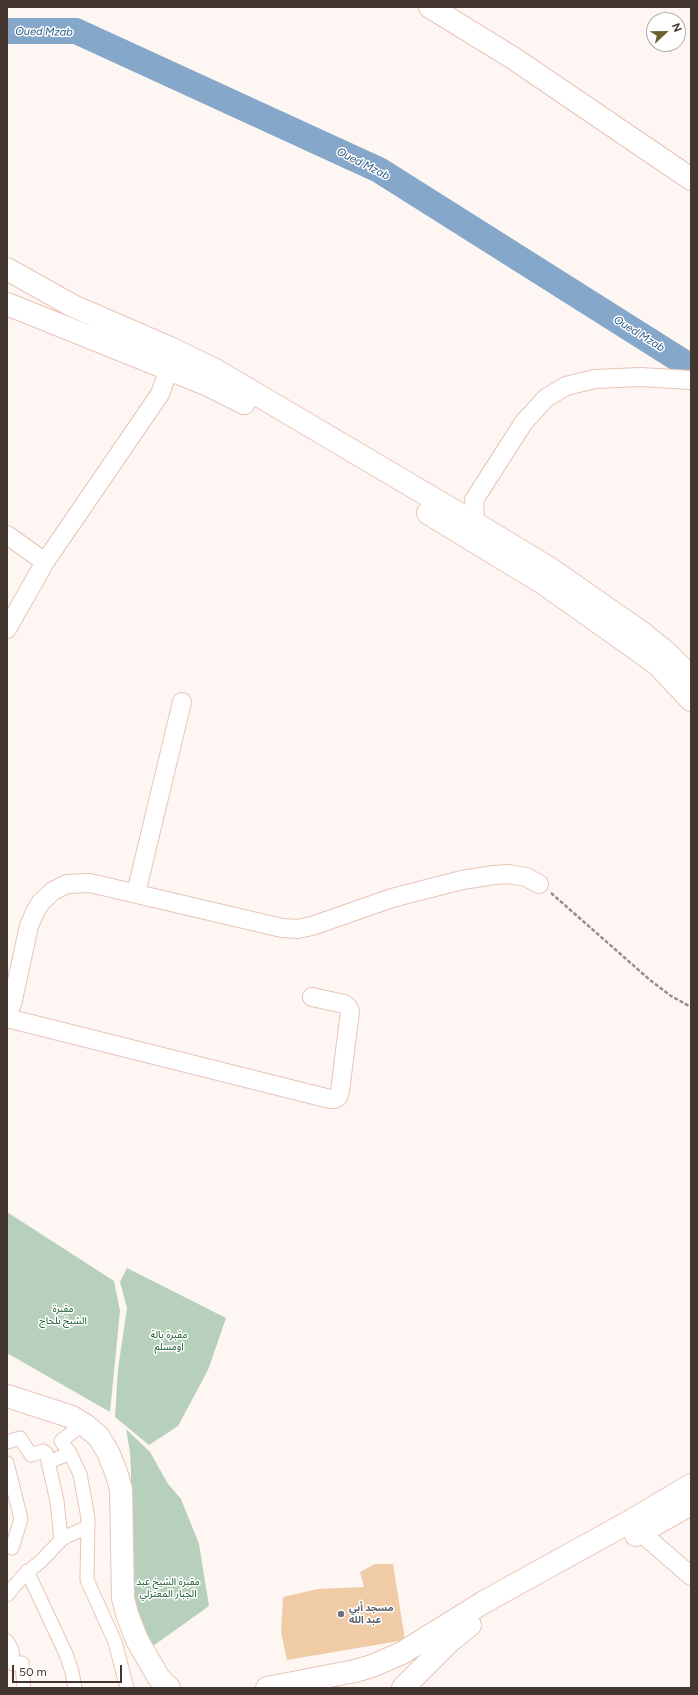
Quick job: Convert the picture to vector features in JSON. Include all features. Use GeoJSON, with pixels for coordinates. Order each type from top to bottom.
{"type":"FeatureCollection","features":[{"type":"Feature","properties":{"kind":"main road"},"geometry":{"type":"LineString","coordinates":[[430,7],[513,58],[691,179]]}},
{"type":"Feature","properties":{"kind":"main road"},"geometry":{"type":"LineString","coordinates":[[7,269],[73,306],[170,348],[242,385],[449,518]]}},
{"type":"Feature","properties":{"kind":"main road"},"geometry":{"type":"LineString","coordinates":[[7,304],[206,384],[241,401],[449,518],[549,568],[641,632],[667,653],[691,677]]}},
{"type":"Feature","properties":{"kind":"main road"},"geometry":{"type":"LineString","coordinates":[[64,328],[73,306]]}},
{"type":"Feature","properties":{"kind":"main road"},"geometry":{"type":"LineString","coordinates":[[470,529],[543,583],[641,652],[671,678],[691,700]]}},
{"type":"Feature","properties":{"kind":"main road"},"geometry":{"type":"LineString","coordinates":[[7,1396],[56,1412],[83,1424],[98,1436],[108,1452],[121,1489],[123,1598],[126,1614],[137,1640],[160,1678],[169,1688]]}},
{"type":"Feature","properties":{"kind":"main road"},"geometry":{"type":"LineString","coordinates":[[274,1688],[355,1671],[389,1659],[468,1626],[634,1527],[691,1485]]}},
{"type":"Feature","properties":{"kind":"main road"},"geometry":{"type":"LineString","coordinates":[[634,1527],[691,1504]]}},
{"type":"Feature","properties":{"kind":"main road"},"geometry":{"type":"LineString","coordinates":[[389,1659],[405,1685],[447,1634]]}},
{"type":"Feature","properties":{"kind":"street"},"geometry":{"type":"LineString","coordinates":[[7,629],[45,562],[160,394],[169,369],[170,348]]}},
{"type":"Feature","properties":{"kind":"street"},"geometry":{"type":"LineString","coordinates":[[470,529],[475,512],[474,500],[524,422],[546,398],[566,386],[595,379],[616,377],[691,380]]}},
{"type":"Feature","properties":{"kind":"street"},"geometry":{"type":"LineString","coordinates":[[449,518],[462,504],[474,500]]}},
{"type":"Feature","properties":{"kind":"street"},"geometry":{"type":"LineString","coordinates":[[7,535],[45,562]]}},
{"type":"Feature","properties":{"kind":"street"},"geometry":{"type":"LineString","coordinates":[[136,893],[182,702]]}},
{"type":"Feature","properties":{"kind":"street"},"geometry":{"type":"LineString","coordinates":[[7,1010],[12,1004],[29,926],[41,902],[54,891],[67,884],[90,882],[282,928],[298,929],[312,926],[392,898],[462,880],[508,874],[526,877],[539,884]]}},
{"type":"Feature","properties":{"kind":"street"},"geometry":{"type":"LineString","coordinates":[[7,1018],[322,1098],[334,1099],[338,1097],[340,1092],[350,1011],[348,1006],[344,1004],[312,997]]}},
{"type":"Feature","properties":{"kind":"street"},"geometry":{"type":"LineString","coordinates":[[83,1424],[61,1441],[70,1453],[80,1474],[88,1518],[87,1580],[115,1642],[128,1688]]}},
{"type":"Feature","properties":{"kind":"street"},"geometry":{"type":"LineString","coordinates":[[7,1442],[20,1438],[31,1455],[43,1451],[45,1452],[49,1462],[57,1501],[61,1540]]}},
{"type":"Feature","properties":{"kind":"street"},"geometry":{"type":"LineString","coordinates":[[49,1462],[70,1453]]}},
{"type":"Feature","properties":{"kind":"street"},"geometry":{"type":"LineString","coordinates":[[7,1463],[21,1519],[12,1548]]}},
{"type":"Feature","properties":{"kind":"street"},"geometry":{"type":"LineString","coordinates":[[7,1595],[27,1572],[41,1561],[61,1540],[88,1527]]}},
{"type":"Feature","properties":{"kind":"street"},"geometry":{"type":"LineString","coordinates":[[634,1527],[691,1576]]}},
{"type":"Feature","properties":{"kind":"street"},"geometry":{"type":"LineString","coordinates":[[27,1572],[66,1654],[75,1688]]}},
{"type":"Feature","properties":{"kind":"street"},"geometry":{"type":"LineString","coordinates":[[7,1641],[12,1650],[14,1664],[22,1664],[24,1688]]}},
{"type":"Feature","properties":{"kind":"path"},"geometry":{"type":"LineString","coordinates":[[539,884],[555,896],[650,980],[671,996],[691,1007]]}},
{"type":"Feature","properties":{"kind":"green space","name":"مقبرة الشيخ بلحاج"},"geometry":{"type":"Polygon","coordinates":[[[7,1212],[114,1281],[120,1311],[110,1412],[7,1353],[7,1212]]]}},
{"type":"Feature","properties":{"kind":"green space","name":"مقبرة بالة اومسلم"},"geometry":{"type":"Polygon","coordinates":[[[127,1268],[226,1318],[208,1370],[178,1426],[149,1445],[115,1417],[118,1369],[127,1308],[120,1282],[127,1268]]]}},
{"type":"Feature","properties":{"kind":"green space","name":"مقبرة الشيخ عبد الجبار المعتزلي"},"geometry":{"type":"Polygon","coordinates":[[[126,1429],[150,1452],[168,1484],[181,1499],[199,1544],[209,1606],[153,1646],[131,1597],[131,1471],[130,1452],[126,1429]]]}},
{"type":"Feature","properties":{"kind":"building","name":"مسجد أبي عبد الله"},"geometry":{"type":"Polygon","coordinates":[[[375,1564],[393,1564],[405,1640],[287,1660],[281,1632],[283,1597],[318,1589],[364,1587],[360,1572],[375,1564]]]}},
{"type":"Feature","properties":{"kind":"waterway","name":"Oued Mzab"},"geometry":{"type":"LineString","coordinates":[[7,31],[76,31],[379,170],[691,367]]}},
{"type":"Feature","properties":{"kind":"place","name":"مسجد أبي عبد الله"},"geometry":{"type":"Point","coordinates":[341,1614]}}]}
